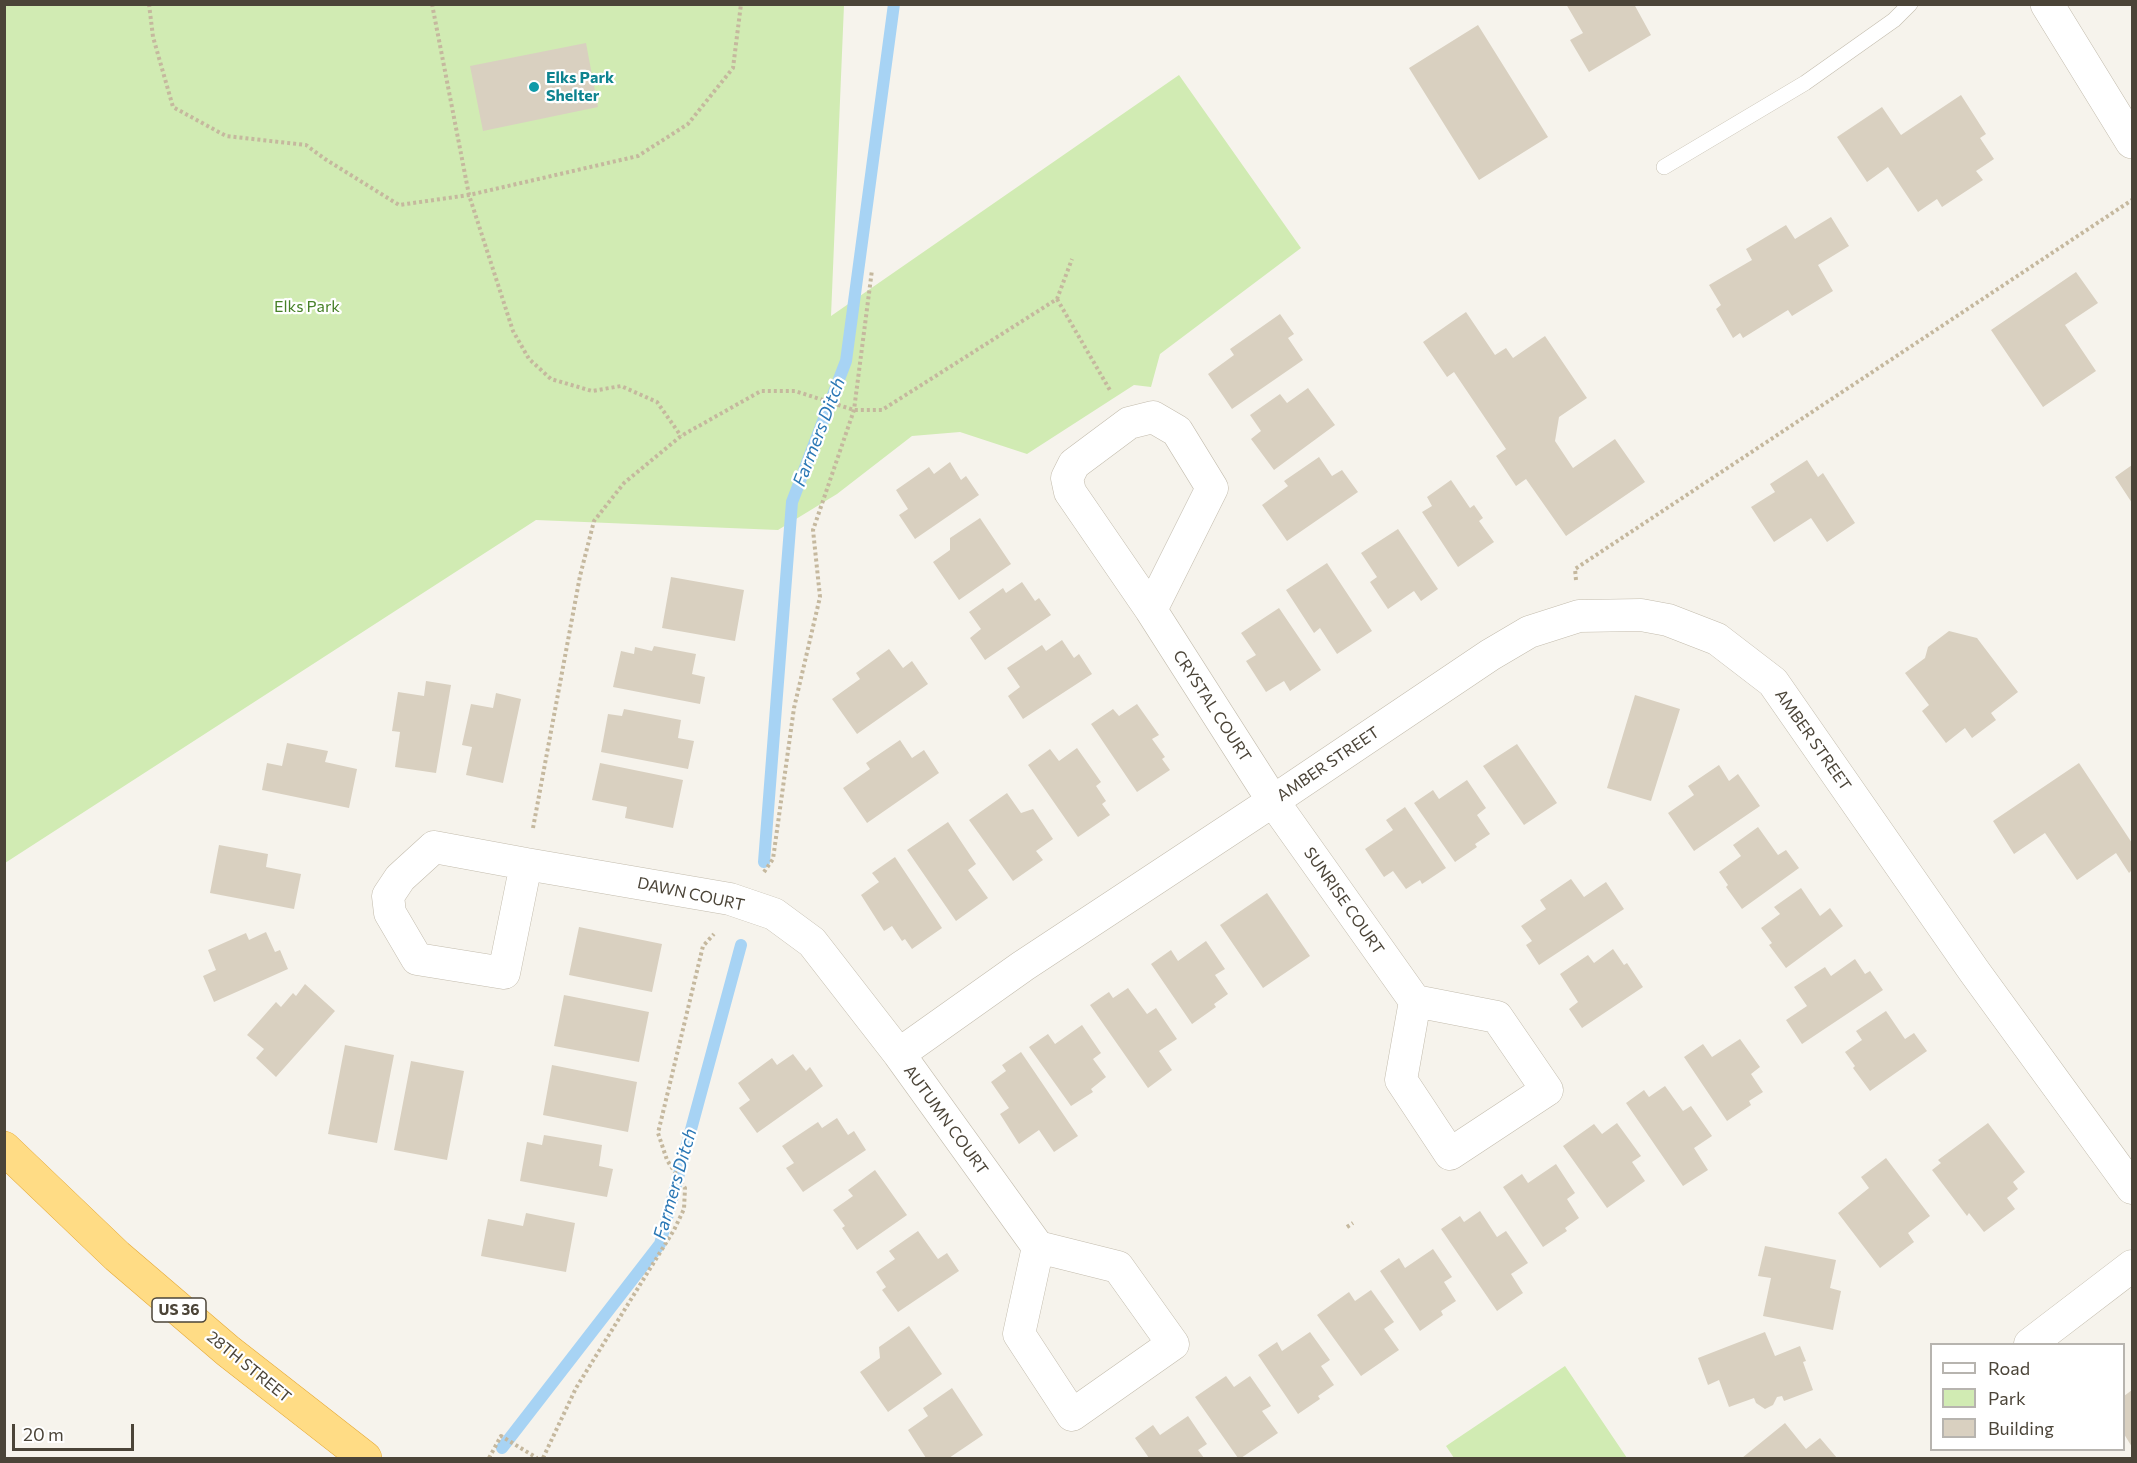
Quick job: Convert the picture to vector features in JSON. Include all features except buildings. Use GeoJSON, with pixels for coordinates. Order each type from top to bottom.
{"type":"FeatureCollection","features":[{"type":"Feature","properties":{"kind":"highway","name":"28TH STREET"},"geometry":{"type":"LineString","coordinates":[[4,1148],[117,1256],[228,1351],[365,1458]]}},
{"type":"Feature","properties":{"kind":"street"},"geometry":{"type":"LineString","coordinates":[[2047,4],[2133,142]]}},
{"type":"Feature","properties":{"kind":"street"},"geometry":{"type":"LineString","coordinates":[[1130,423],[1153,417],[1177,430],[1212,488],[1151,610]]}},
{"type":"Feature","properties":{"kind":"street","name":"CRYSTAL COURT"},"geometry":{"type":"LineString","coordinates":[[1130,423],[1074,464],[1067,478],[1070,492],[1151,610],[1273,801]]}},
{"type":"Feature","properties":{"kind":"street","name":"AMBER STREET"},"geometry":{"type":"LineString","coordinates":[[1050,949],[1490,655],[1529,632],[1580,616],[1641,615],[1668,620],[1717,639],[1773,682],[1974,971],[2133,1188]]}},
{"type":"Feature","properties":{"kind":"street","name":"SUNRISE COURT"},"geometry":{"type":"LineString","coordinates":[[1273,801],[1415,1001]]}},
{"type":"Feature","properties":{"kind":"street","name":"DAWN COURT"},"geometry":{"type":"LineString","coordinates":[[526,864],[504,973],[417,959],[390,913],[388,896],[400,878],[434,847],[655,885],[741,903],[774,914],[812,942],[898,1054]]}},
{"type":"Feature","properties":{"kind":"street","name":"AUTUMN COURT"},"geometry":{"type":"LineString","coordinates":[[1038,1246],[898,1054],[1050,949]]}},
{"type":"Feature","properties":{"kind":"street"},"geometry":{"type":"LineString","coordinates":[[1415,1001],[1497,1017],[1547,1090],[1450,1154],[1401,1080],[1415,1001]]}},
{"type":"Feature","properties":{"kind":"street"},"geometry":{"type":"LineString","coordinates":[[1038,1246],[1119,1267],[1173,1344],[1072,1415],[1019,1334],[1038,1246]]}},
{"type":"Feature","properties":{"kind":"street"},"geometry":{"type":"LineString","coordinates":[[2032,1343],[2133,1266]]}},
{"type":"Feature","properties":{"kind":"lane"},"geometry":{"type":"LineString","coordinates":[[1664,167],[1805,83],[1894,20],[1910,4]]}},
{"type":"Feature","properties":{"kind":"path"},"geometry":{"type":"LineString","coordinates":[[149,4],[153,37],[173,107],[226,136],[306,145],[399,205],[469,195],[638,156],[688,124],[733,68],[741,4]]}},
{"type":"Feature","properties":{"kind":"path"},"geometry":{"type":"LineString","coordinates":[[432,4],[469,195],[513,331],[529,359],[551,379],[592,391],[621,386],[657,402],[681,436]]}},
{"type":"Feature","properties":{"kind":"path"},"geometry":{"type":"LineString","coordinates":[[1580,616],[1575,569],[2133,200]]}},
{"type":"Feature","properties":{"kind":"path"},"geometry":{"type":"LineString","coordinates":[[526,864],[580,576],[594,520],[624,483],[681,436],[761,391],[795,391],[854,410],[882,410],[1057,299],[1072,259]]}},
{"type":"Feature","properties":{"kind":"path"},"geometry":{"type":"LineString","coordinates":[[543,1458],[576,1388],[674,1230],[684,1209],[685,1188],[667,1160],[658,1133],[703,946],[741,903],[774,859],[794,708],[820,597],[813,530],[854,410],[872,270]]}},
{"type":"Feature","properties":{"kind":"path"},"geometry":{"type":"LineString","coordinates":[[1057,299],[1130,423]]}},
{"type":"Feature","properties":{"kind":"path"},"geometry":{"type":"LineString","coordinates":[[1347,1227],[1353,1223]]}},
{"type":"Feature","properties":{"kind":"path"},"geometry":{"type":"LineString","coordinates":[[489,1458],[501,1436],[537,1458]]}},
{"type":"Feature","properties":{"kind":"green space","name":"Elks Park"},"geometry":{"type":"Polygon","coordinates":[[[5,5],[844,5],[831,316],[1179,75],[1301,248],[1160,354],[1151,387],[1134,385],[1027,454],[960,432],[912,436],[837,494],[778,530],[536,520],[5,863],[5,5]]]}},
{"type":"Feature","properties":{"kind":"green space"},"geometry":{"type":"Polygon","coordinates":[[[1565,1366],[1627,1458],[1454,1458],[1446,1446],[1565,1366]]]}},
{"type":"Feature","properties":{"kind":"waterway","name":"Farmers Ditch"},"geometry":{"type":"LineString","coordinates":[[764,862],[792,502],[846,361],[894,4]]}},
{"type":"Feature","properties":{"kind":"waterway","name":"Farmers Ditch"},"geometry":{"type":"LineString","coordinates":[[502,1448],[660,1244],[741,945]]}},
{"type":"Feature","properties":{"kind":"place","name":"Elks Park Shelter"},"geometry":{"type":"Point","coordinates":[534,87]}}]}
